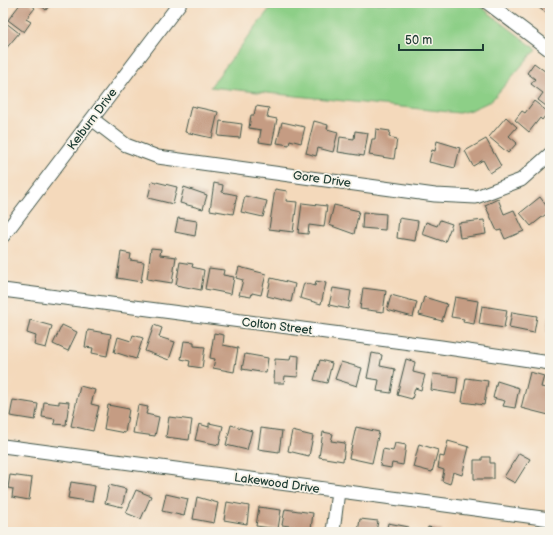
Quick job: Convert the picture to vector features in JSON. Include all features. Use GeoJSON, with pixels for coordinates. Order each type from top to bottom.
{"type":"FeatureCollection","features":[{"type":"Feature","properties":{"kind":"street","name":"Kelburn Drive"},"geometry":{"type":"LineString","coordinates":[[3,236],[180,3]]}},
{"type":"Feature","properties":{"kind":"street"},"geometry":{"type":"LineString","coordinates":[[488,3],[550,50]]}},
{"type":"Feature","properties":{"kind":"street","name":"Gore Drive"},"geometry":{"type":"LineString","coordinates":[[92,119],[126,145],[158,157],[435,195],[476,196],[522,180],[550,154]]}},
{"type":"Feature","properties":{"kind":"street","name":"Colton Street"},"geometry":{"type":"LineString","coordinates":[[3,290],[441,347],[550,363]]}},
{"type":"Feature","properties":{"kind":"street","name":"Lakewood Drive"},"geometry":{"type":"LineString","coordinates":[[3,446],[550,519]]}},
{"type":"Feature","properties":{"kind":"street"},"geometry":{"type":"LineString","coordinates":[[333,532],[338,491]]}},
{"type":"Feature","properties":{"kind":"green space"},"geometry":{"type":"Polygon","coordinates":[[[274,3],[476,3],[536,49],[491,101],[471,110],[459,113],[210,87],[274,3]]]}},
{"type":"Feature","properties":{"kind":"building"},"geometry":{"type":"Polygon","coordinates":[[[21,3],[29,3],[35,8],[26,19],[31,22],[24,32],[8,20],[21,3]]]}},
{"type":"Feature","properties":{"kind":"building"},"geometry":{"type":"Polygon","coordinates":[[[38,3],[51,3],[46,10],[38,3]]]}},
{"type":"Feature","properties":{"kind":"building"},"geometry":{"type":"Polygon","coordinates":[[[533,3],[550,3],[550,9],[547,14],[533,3]]]}},
{"type":"Feature","properties":{"kind":"building"},"geometry":{"type":"Polygon","coordinates":[[[5,22],[19,33],[4,51],[3,24],[5,22]]]}},
{"type":"Feature","properties":{"kind":"building"},"geometry":{"type":"Polygon","coordinates":[[[534,63],[550,75],[550,109],[538,100],[543,93],[531,84],[535,79],[527,73],[534,63]]]}},
{"type":"Feature","properties":{"kind":"building"},"geometry":{"type":"Polygon","coordinates":[[[534,101],[548,112],[542,120],[540,118],[529,132],[515,120],[522,111],[525,113],[534,101]]]}},
{"type":"Feature","properties":{"kind":"building"},"geometry":{"type":"Polygon","coordinates":[[[191,106],[218,112],[212,138],[185,132],[191,106]]]}},
{"type":"Feature","properties":{"kind":"building"},"geometry":{"type":"Polygon","coordinates":[[[256,106],[269,108],[267,117],[277,119],[272,144],[259,142],[261,130],[249,128],[251,115],[254,115],[256,106]]]}},
{"type":"Feature","properties":{"kind":"building"},"geometry":{"type":"Polygon","coordinates":[[[506,117],[517,127],[509,136],[517,143],[508,153],[489,137],[506,117]]]}},
{"type":"Feature","properties":{"kind":"building"},"geometry":{"type":"Polygon","coordinates":[[[220,121],[242,124],[240,138],[218,136],[220,121]]]}},
{"type":"Feature","properties":{"kind":"building"},"geometry":{"type":"Polygon","coordinates":[[[314,121],[328,125],[327,129],[338,132],[333,152],[318,148],[316,156],[306,153],[314,121]]]}},
{"type":"Feature","properties":{"kind":"building"},"geometry":{"type":"Polygon","coordinates":[[[282,122],[305,127],[301,143],[290,140],[289,145],[277,143],[282,122]]]}},
{"type":"Feature","properties":{"kind":"building"},"geometry":{"type":"Polygon","coordinates":[[[376,129],[390,131],[389,137],[397,139],[394,159],[369,155],[372,139],[375,139],[376,129]]]}},
{"type":"Feature","properties":{"kind":"building"},"geometry":{"type":"Polygon","coordinates":[[[355,131],[368,133],[364,156],[338,152],[340,137],[354,139],[355,131]]]}},
{"type":"Feature","properties":{"kind":"building"},"geometry":{"type":"Polygon","coordinates":[[[486,139],[501,166],[490,173],[483,160],[473,166],[465,151],[486,139]]]}},
{"type":"Feature","properties":{"kind":"building"},"geometry":{"type":"Polygon","coordinates":[[[437,141],[460,148],[455,168],[429,162],[432,150],[435,151],[437,141]]]}},
{"type":"Feature","properties":{"kind":"building"},"geometry":{"type":"Polygon","coordinates":[[[152,181],[177,187],[173,204],[148,198],[152,181]]]}},
{"type":"Feature","properties":{"kind":"building"},"geometry":{"type":"Polygon","coordinates":[[[214,183],[223,185],[222,192],[237,195],[233,214],[210,210],[214,183]]]}},
{"type":"Feature","properties":{"kind":"building"},"geometry":{"type":"Polygon","coordinates":[[[184,187],[207,195],[203,209],[180,203],[184,187]]]}},
{"type":"Feature","properties":{"kind":"building"},"geometry":{"type":"Polygon","coordinates":[[[275,189],[287,191],[286,201],[297,202],[293,232],[269,229],[275,189]]]}},
{"type":"Feature","properties":{"kind":"building"},"geometry":{"type":"Polygon","coordinates":[[[245,196],[267,201],[263,217],[241,212],[245,196]]]}},
{"type":"Feature","properties":{"kind":"building"},"geometry":{"type":"Polygon","coordinates":[[[540,197],[550,211],[531,226],[520,213],[540,197]]]}},
{"type":"Feature","properties":{"kind":"building"},"geometry":{"type":"Polygon","coordinates":[[[498,199],[504,214],[514,210],[524,231],[505,239],[501,230],[497,231],[485,205],[498,199]]]}},
{"type":"Feature","properties":{"kind":"building"},"geometry":{"type":"Polygon","coordinates":[[[302,203],[327,206],[324,227],[309,225],[308,234],[298,233],[302,203]]]}},
{"type":"Feature","properties":{"kind":"building"},"geometry":{"type":"Polygon","coordinates":[[[334,205],[359,211],[354,234],[329,225],[334,205]]]}},
{"type":"Feature","properties":{"kind":"building"},"geometry":{"type":"Polygon","coordinates":[[[363,212],[386,214],[385,230],[362,228],[363,212]]]}},
{"type":"Feature","properties":{"kind":"building"},"geometry":{"type":"Polygon","coordinates":[[[178,218],[197,221],[195,236],[175,232],[178,218]]]}},
{"type":"Feature","properties":{"kind":"building"},"geometry":{"type":"Polygon","coordinates":[[[399,218],[418,221],[415,241],[397,238],[399,218]]]}},
{"type":"Feature","properties":{"kind":"building"},"geometry":{"type":"Polygon","coordinates":[[[440,220],[452,224],[445,242],[422,234],[426,222],[437,226],[440,220]]]}},
{"type":"Feature","properties":{"kind":"building"},"geometry":{"type":"Polygon","coordinates":[[[484,220],[486,234],[460,238],[458,223],[484,220]]]}},
{"type":"Feature","properties":{"kind":"building"},"geometry":{"type":"Polygon","coordinates":[[[151,248],[161,249],[160,255],[176,257],[172,283],[147,279],[151,248]]]}},
{"type":"Feature","properties":{"kind":"building"},"geometry":{"type":"Polygon","coordinates":[[[121,252],[131,254],[130,260],[144,262],[141,282],[117,278],[121,252]]]}},
{"type":"Feature","properties":{"kind":"building"},"geometry":{"type":"Polygon","coordinates":[[[180,262],[193,264],[192,267],[204,270],[201,290],[176,285],[180,262]]]}},
{"type":"Feature","properties":{"kind":"building"},"geometry":{"type":"Polygon","coordinates":[[[239,267],[266,274],[261,295],[252,293],[251,297],[239,295],[243,280],[236,278],[239,267]]]}},
{"type":"Feature","properties":{"kind":"building"},"geometry":{"type":"Polygon","coordinates":[[[209,268],[224,270],[223,275],[234,277],[231,294],[205,289],[209,268]]]}},
{"type":"Feature","properties":{"kind":"building"},"geometry":{"type":"Polygon","coordinates":[[[271,278],[295,284],[291,302],[267,296],[271,278]]]}},
{"type":"Feature","properties":{"kind":"building"},"geometry":{"type":"Polygon","coordinates":[[[316,281],[326,283],[321,304],[300,298],[304,283],[315,286],[316,281]]]}},
{"type":"Feature","properties":{"kind":"building"},"geometry":{"type":"Polygon","coordinates":[[[333,288],[351,291],[348,309],[329,305],[333,288]]]}},
{"type":"Feature","properties":{"kind":"building"},"geometry":{"type":"Polygon","coordinates":[[[363,288],[386,291],[383,312],[360,309],[363,288]]]}},
{"type":"Feature","properties":{"kind":"building"},"geometry":{"type":"Polygon","coordinates":[[[391,295],[417,302],[413,317],[387,310],[391,295]]]}},
{"type":"Feature","properties":{"kind":"building"},"geometry":{"type":"Polygon","coordinates":[[[424,297],[447,304],[442,321],[419,315],[424,297]]]}},
{"type":"Feature","properties":{"kind":"building"},"geometry":{"type":"Polygon","coordinates":[[[455,297],[478,301],[474,324],[463,322],[464,319],[451,317],[455,297]]]}},
{"type":"Feature","properties":{"kind":"building"},"geometry":{"type":"Polygon","coordinates":[[[482,306],[507,310],[504,328],[479,324],[482,306]]]}},
{"type":"Feature","properties":{"kind":"building"},"geometry":{"type":"Polygon","coordinates":[[[512,312],[537,316],[534,333],[509,328],[512,312]]]}},
{"type":"Feature","properties":{"kind":"building"},"geometry":{"type":"Polygon","coordinates":[[[548,317],[550,317],[550,332],[546,332],[548,317]]]}},
{"type":"Feature","properties":{"kind":"building"},"geometry":{"type":"Polygon","coordinates":[[[30,320],[52,326],[46,348],[34,345],[36,336],[27,333],[30,320]]]}},
{"type":"Feature","properties":{"kind":"building"},"geometry":{"type":"Polygon","coordinates":[[[62,325],[77,332],[68,351],[53,344],[62,325]]]}},
{"type":"Feature","properties":{"kind":"building"},"geometry":{"type":"Polygon","coordinates":[[[154,325],[162,328],[159,337],[175,342],[169,360],[145,351],[154,325]]]}},
{"type":"Feature","properties":{"kind":"building"},"geometry":{"type":"Polygon","coordinates":[[[88,330],[111,334],[107,356],[92,353],[93,348],[85,347],[88,330]]]}},
{"type":"Feature","properties":{"kind":"building"},"geometry":{"type":"Polygon","coordinates":[[[214,333],[224,335],[223,345],[238,348],[234,372],[213,368],[215,359],[210,358],[214,333]]]}},
{"type":"Feature","properties":{"kind":"building"},"geometry":{"type":"Polygon","coordinates":[[[133,335],[143,338],[136,359],[114,352],[118,337],[131,341],[133,335]]]}},
{"type":"Feature","properties":{"kind":"building"},"geometry":{"type":"Polygon","coordinates":[[[184,341],[194,342],[194,346],[205,347],[202,368],[189,366],[190,361],[181,359],[184,341]]]}},
{"type":"Feature","properties":{"kind":"building"},"geometry":{"type":"Polygon","coordinates":[[[372,353],[382,355],[380,366],[395,369],[391,393],[377,391],[379,380],[367,378],[372,353]]]}},
{"type":"Feature","properties":{"kind":"building"},"geometry":{"type":"Polygon","coordinates":[[[245,354],[268,358],[266,373],[242,369],[245,354]]]}},
{"type":"Feature","properties":{"kind":"building"},"geometry":{"type":"Polygon","coordinates":[[[291,355],[299,356],[298,377],[285,376],[284,383],[274,383],[275,359],[290,360],[291,355]]]}},
{"type":"Feature","properties":{"kind":"building"},"geometry":{"type":"Polygon","coordinates":[[[406,359],[415,362],[413,372],[425,375],[421,390],[415,388],[412,399],[397,395],[406,359]]]}},
{"type":"Feature","properties":{"kind":"building"},"geometry":{"type":"Polygon","coordinates":[[[320,360],[332,363],[327,383],[314,380],[320,360]]]}},
{"type":"Feature","properties":{"kind":"building"},"geometry":{"type":"Polygon","coordinates":[[[341,362],[362,368],[357,386],[335,379],[341,362]]]}},
{"type":"Feature","properties":{"kind":"building"},"geometry":{"type":"Polygon","coordinates":[[[530,372],[544,376],[541,387],[550,389],[549,415],[521,408],[530,372]]]}},
{"type":"Feature","properties":{"kind":"building"},"geometry":{"type":"Polygon","coordinates":[[[433,374],[458,377],[456,394],[431,390],[433,374]]]}},
{"type":"Feature","properties":{"kind":"building"},"geometry":{"type":"Polygon","coordinates":[[[466,378],[488,381],[484,405],[462,402],[466,378]]]}},
{"type":"Feature","properties":{"kind":"building"},"geometry":{"type":"Polygon","coordinates":[[[497,381],[519,388],[515,408],[503,406],[505,401],[493,398],[497,381]]]}},
{"type":"Feature","properties":{"kind":"building"},"geometry":{"type":"Polygon","coordinates":[[[80,386],[95,390],[91,404],[99,406],[93,431],[71,426],[80,386]]]}},
{"type":"Feature","properties":{"kind":"building"},"geometry":{"type":"Polygon","coordinates":[[[13,400],[38,404],[35,420],[10,416],[13,400]]]}},
{"type":"Feature","properties":{"kind":"building"},"geometry":{"type":"Polygon","coordinates":[[[59,401],[69,402],[66,425],[54,424],[55,419],[42,417],[44,402],[59,404],[59,401]]]}},
{"type":"Feature","properties":{"kind":"building"},"geometry":{"type":"Polygon","coordinates":[[[108,405],[129,409],[125,433],[104,429],[108,405]]]}},
{"type":"Feature","properties":{"kind":"building"},"geometry":{"type":"Polygon","coordinates":[[[138,405],[148,407],[146,414],[159,417],[155,436],[133,433],[138,405]]]}},
{"type":"Feature","properties":{"kind":"building"},"geometry":{"type":"Polygon","coordinates":[[[169,417],[192,420],[189,440],[166,437],[169,417]]]}},
{"type":"Feature","properties":{"kind":"building"},"geometry":{"type":"Polygon","coordinates":[[[209,423],[223,426],[219,445],[195,440],[199,424],[209,427],[209,423]]]}},
{"type":"Feature","properties":{"kind":"building"},"geometry":{"type":"Polygon","coordinates":[[[231,425],[252,431],[247,450],[226,445],[231,425]]]}},
{"type":"Feature","properties":{"kind":"building"},"geometry":{"type":"Polygon","coordinates":[[[356,427],[379,432],[372,463],[349,458],[356,427]]]}},
{"type":"Feature","properties":{"kind":"building"},"geometry":{"type":"Polygon","coordinates":[[[261,428],[282,431],[279,452],[258,449],[261,428]]]}},
{"type":"Feature","properties":{"kind":"building"},"geometry":{"type":"Polygon","coordinates":[[[292,431],[313,436],[309,456],[288,451],[292,431]]]}},
{"type":"Feature","properties":{"kind":"building"},"geometry":{"type":"Polygon","coordinates":[[[323,432],[333,434],[331,441],[345,443],[343,461],[319,457],[323,432]]]}},
{"type":"Feature","properties":{"kind":"building"},"geometry":{"type":"Polygon","coordinates":[[[448,441],[469,447],[462,475],[453,472],[450,484],[442,481],[444,470],[438,468],[440,456],[444,457],[448,441]]]}},
{"type":"Feature","properties":{"kind":"building"},"geometry":{"type":"Polygon","coordinates":[[[395,443],[406,445],[403,465],[392,463],[391,468],[380,466],[383,449],[393,451],[395,443]]]}},
{"type":"Feature","properties":{"kind":"building"},"geometry":{"type":"Polygon","coordinates":[[[419,444],[438,450],[432,472],[413,467],[419,444]]]}},
{"type":"Feature","properties":{"kind":"building"},"geometry":{"type":"Polygon","coordinates":[[[519,453],[530,459],[515,483],[504,477],[519,453]]]}},
{"type":"Feature","properties":{"kind":"building"},"geometry":{"type":"Polygon","coordinates":[[[482,457],[490,457],[490,463],[494,463],[494,479],[474,479],[474,460],[482,460],[482,457]]]}},
{"type":"Feature","properties":{"kind":"building"},"geometry":{"type":"Polygon","coordinates":[[[10,475],[32,478],[29,500],[12,497],[13,489],[8,488],[10,475]]]}},
{"type":"Feature","properties":{"kind":"building"},"geometry":{"type":"Polygon","coordinates":[[[71,482],[95,486],[92,502],[68,498],[71,482]]]}},
{"type":"Feature","properties":{"kind":"building"},"geometry":{"type":"Polygon","coordinates":[[[109,485],[126,489],[122,507],[105,503],[109,485]]]}},
{"type":"Feature","properties":{"kind":"building"},"geometry":{"type":"Polygon","coordinates":[[[136,490],[151,496],[141,519],[126,513],[136,490]]]}},
{"type":"Feature","properties":{"kind":"building"},"geometry":{"type":"Polygon","coordinates":[[[166,494],[188,499],[184,516],[162,511],[166,494]]]}},
{"type":"Feature","properties":{"kind":"building"},"geometry":{"type":"Polygon","coordinates":[[[197,497],[218,503],[214,523],[193,519],[197,497]]]}},
{"type":"Feature","properties":{"kind":"building"},"geometry":{"type":"Polygon","coordinates":[[[227,502],[249,506],[247,524],[224,520],[227,502]]]}},
{"type":"Feature","properties":{"kind":"building"},"geometry":{"type":"Polygon","coordinates":[[[259,507],[281,510],[278,529],[256,526],[259,507]]]}},
{"type":"Feature","properties":{"kind":"building"},"geometry":{"type":"Polygon","coordinates":[[[285,509],[313,513],[311,529],[282,525],[285,509]]]}},
{"type":"Feature","properties":{"kind":"building"},"geometry":{"type":"Polygon","coordinates":[[[360,519],[378,521],[376,532],[358,532],[360,519]]]}},
{"type":"Feature","properties":{"kind":"building"},"geometry":{"type":"Polygon","coordinates":[[[388,523],[409,527],[408,532],[386,532],[388,523]]]}},
{"type":"Feature","properties":{"kind":"building"},"geometry":{"type":"Polygon","coordinates":[[[428,527],[442,530],[442,532],[427,532],[428,527]]]}}]}
